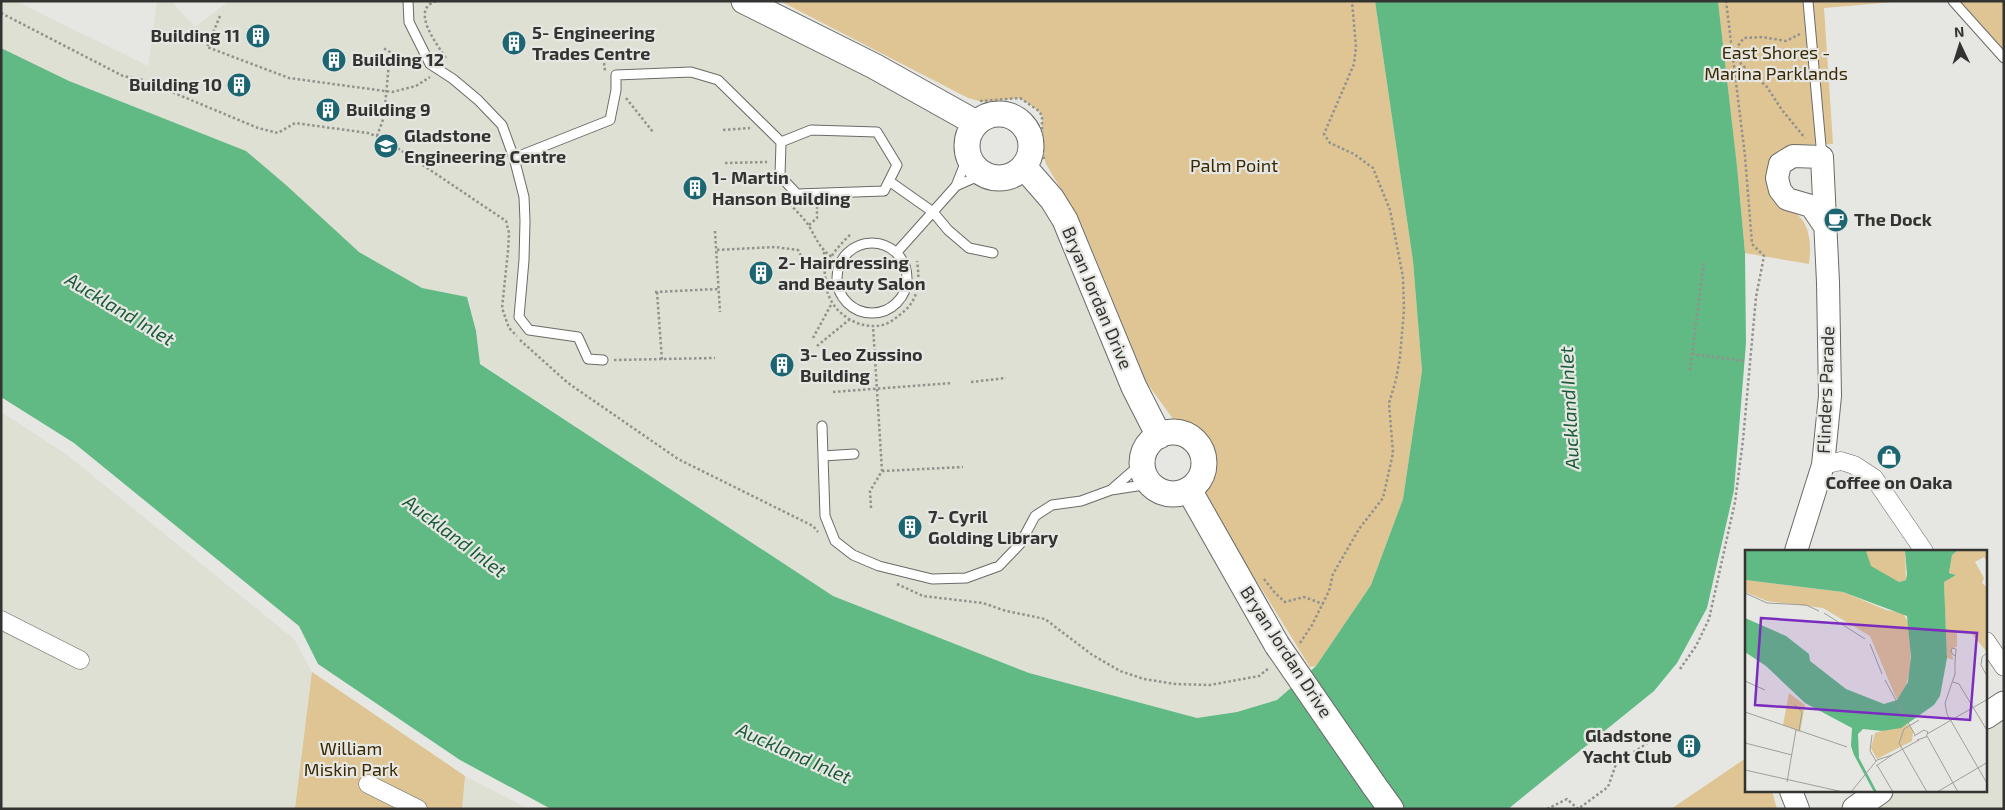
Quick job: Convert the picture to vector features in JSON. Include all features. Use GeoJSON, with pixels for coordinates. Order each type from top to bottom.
{"type":"FeatureCollection","features":[{"type":"Feature","properties":{"kind":"main road"},"geometry":{"type":"LineString","coordinates":[[744,1],[874,66],[976,123]]}},
{"type":"Feature","properties":{"kind":"main road"},"geometry":{"type":"LineString","coordinates":[[1002,114],[1019,120],[1026,128],[1031,142],[1030,158],[1024,166],[1016,174],[1005,178],[994,178],[975,166],[966,145],[969,133],[976,123],[984,118],[1002,114]]}},
{"type":"Feature","properties":{"kind":"main road","name":"Bryan Jordan Drive"},"geometry":{"type":"LineString","coordinates":[[1024,166],[1052,199],[1065,220],[1134,387],[1159,436]]}},
{"type":"Feature","properties":{"kind":"main road"},"geometry":{"type":"LineString","coordinates":[[1169,432],[1189,436],[1198,444],[1203,453],[1205,463],[1203,474],[1198,483],[1189,490],[1179,494],[1168,494],[1158,490],[1146,473],[1144,452],[1150,443],[1159,436],[1169,432]]}},
{"type":"Feature","properties":{"kind":"main road","name":"Bryan Jordan Drive"},"geometry":{"type":"LineString","coordinates":[[1189,490],[1282,652],[1391,809]]}},
{"type":"Feature","properties":{"kind":"main road"},"geometry":{"type":"LineString","coordinates":[[1988,715],[2004,704]]}},
{"type":"Feature","properties":{"kind":"main road"},"geometry":{"type":"LineString","coordinates":[[1855,809],[1879,792]]}},
{"type":"Feature","properties":{"kind":"street"},"geometry":{"type":"LineString","coordinates":[[1814,157],[1792,156],[1780,164],[1777,178],[1780,190],[1787,199],[1811,206],[1824,226]]}},
{"type":"Feature","properties":{"kind":"street","name":"Flinders Parade"},"geometry":{"type":"LineString","coordinates":[[1796,550],[1823,465],[1830,396],[1828,282],[1824,226],[1814,157]]}},
{"type":"Feature","properties":{"kind":"street"},"geometry":{"type":"LineString","coordinates":[[1823,465],[1840,461],[1854,465],[1874,478],[1923,550]]}},
{"type":"Feature","properties":{"kind":"street"},"geometry":{"type":"LineString","coordinates":[[1,620],[80,660]]}},
{"type":"Feature","properties":{"kind":"street"},"geometry":{"type":"LineString","coordinates":[[1988,644],[2004,667]]}},
{"type":"Feature","properties":{"kind":"street"},"geometry":{"type":"LineString","coordinates":[[368,784],[418,809]]}},
{"type":"Feature","properties":{"kind":"street"},"geometry":{"type":"LineString","coordinates":[[1791,792],[1798,809]]}},
{"type":"Feature","properties":{"kind":"lane"},"geometry":{"type":"LineString","coordinates":[[408,1],[409,22],[430,64],[478,100],[502,125],[514,158],[524,196],[525,221],[519,317],[529,330],[578,337],[588,359],[603,360]]}},
{"type":"Feature","properties":{"kind":"lane","name":"Flinders Parade"},"geometry":{"type":"LineString","coordinates":[[1808,1],[1814,157]]}},
{"type":"Feature","properties":{"kind":"lane"},"geometry":{"type":"LineString","coordinates":[[1953,1],[2004,58]]}},
{"type":"Feature","properties":{"kind":"lane"},"geometry":{"type":"LineString","coordinates":[[514,158],[610,120],[615,95],[616,75],[691,72],[718,80],[781,142],[780,176],[797,194],[884,191],[897,166],[877,132],[811,130],[781,142]]}},
{"type":"Feature","properties":{"kind":"lane"},"geometry":{"type":"LineString","coordinates":[[897,252],[975,166]]}},
{"type":"Feature","properties":{"kind":"lane"},"geometry":{"type":"LineString","coordinates":[[956,186],[975,166]]}},
{"type":"Feature","properties":{"kind":"lane"},"geometry":{"type":"LineString","coordinates":[[889,180],[933,212],[948,230],[969,248],[993,253]]}},
{"type":"Feature","properties":{"kind":"lane"},"geometry":{"type":"LineString","coordinates":[[875,242],[887,245],[897,252],[904,261],[907,272],[906,288],[897,303],[888,310],[877,313],[855,309],[846,302],[840,293],[837,281],[838,268],[843,258],[852,249],[862,244],[875,242]]}},
{"type":"Feature","properties":{"kind":"lane"},"geometry":{"type":"LineString","coordinates":[[822,426],[825,516],[835,540],[853,555],[879,566],[932,579],[966,578],[998,566],[1020,544],[1035,516],[1052,505],[1081,501],[1111,490],[1146,473]]}},
{"type":"Feature","properties":{"kind":"lane"},"geometry":{"type":"LineString","coordinates":[[823,456],[854,454]]}},
{"type":"Feature","properties":{"kind":"lane"},"geometry":{"type":"LineString","coordinates":[[1111,490],[1146,473]]}},
{"type":"Feature","properties":{"kind":"path"},"geometry":{"type":"LineString","coordinates":[[890,581],[923,596],[983,603],[1006,612],[1045,618],[1098,658],[1120,671],[1144,679],[1175,684],[1210,685],[1259,676],[1282,652],[1303,640],[1329,591],[1334,574],[1359,529],[1383,498],[1393,453],[1389,403],[1400,357],[1404,310],[1402,278],[1390,210],[1373,168],[1354,154],[1330,143],[1324,134],[1354,64],[1356,47],[1352,1]]}},
{"type":"Feature","properties":{"kind":"path"},"geometry":{"type":"LineString","coordinates":[[1680,669],[1696,646],[1709,619],[1735,502],[1743,440],[1756,297],[1764,256],[1752,244],[1745,156],[1726,1]]}},
{"type":"Feature","properties":{"kind":"path"},"geometry":{"type":"LineString","coordinates":[[1,13],[122,76],[143,80],[258,128],[278,133],[295,123],[376,133],[506,220],[509,233],[502,308],[509,328],[545,364],[568,383],[678,458],[813,526],[818,532]]}},
{"type":"Feature","properties":{"kind":"path"},"geometry":{"type":"LineString","coordinates":[[220,16],[207,47],[289,78],[392,92],[416,86],[430,77],[447,76]]}},
{"type":"Feature","properties":{"kind":"path"},"geometry":{"type":"LineString","coordinates":[[1810,29],[1786,41],[1762,37],[1744,38],[1737,47],[1741,64],[1767,87],[1782,110],[1805,138],[1814,157]]}},
{"type":"Feature","properties":{"kind":"path"},"geometry":{"type":"LineString","coordinates":[[376,133],[384,117],[390,52],[384,48]]}},
{"type":"Feature","properties":{"kind":"path"},"geometry":{"type":"LineString","coordinates":[[604,63],[606,94],[625,96],[653,132]]}},
{"type":"Feature","properties":{"kind":"path"},"geometry":{"type":"LineString","coordinates":[[725,163],[767,162]]}},
{"type":"Feature","properties":{"kind":"path"},"geometry":{"type":"LineString","coordinates":[[808,225],[818,218],[817,204]]}},
{"type":"Feature","properties":{"kind":"path"},"geometry":{"type":"LineString","coordinates":[[716,231],[720,312]]}},
{"type":"Feature","properties":{"kind":"path"},"geometry":{"type":"LineString","coordinates":[[825,269],[837,246],[850,235]]}},
{"type":"Feature","properties":{"kind":"path"},"geometry":{"type":"LineString","coordinates":[[716,250],[775,247],[798,250],[802,258],[825,269]]}},
{"type":"Feature","properties":{"kind":"path"},"geometry":{"type":"LineString","coordinates":[[824,252],[826,290],[832,303],[840,313],[858,324],[873,326],[886,324],[908,308],[915,297],[919,284],[916,261]]}},
{"type":"Feature","properties":{"kind":"path"},"geometry":{"type":"LineString","coordinates":[[1690,370],[1704,262]]}},
{"type":"Feature","properties":{"kind":"path"},"geometry":{"type":"LineString","coordinates":[[662,360],[656,292],[719,289]]}},
{"type":"Feature","properties":{"kind":"path"},"geometry":{"type":"LineString","coordinates":[[812,338],[832,303]]}},
{"type":"Feature","properties":{"kind":"path"},"geometry":{"type":"LineString","coordinates":[[817,346],[850,319]]}},
{"type":"Feature","properties":{"kind":"path"},"geometry":{"type":"LineString","coordinates":[[871,508],[870,491],[882,470],[873,326]]}},
{"type":"Feature","properties":{"kind":"path"},"geometry":{"type":"LineString","coordinates":[[1692,354],[1745,361]]}},
{"type":"Feature","properties":{"kind":"path"},"geometry":{"type":"LineString","coordinates":[[603,360],[715,358]]}},
{"type":"Feature","properties":{"kind":"path"},"geometry":{"type":"LineString","coordinates":[[970,382],[1006,378]]}},
{"type":"Feature","properties":{"kind":"path"},"geometry":{"type":"LineString","coordinates":[[833,392],[952,383]]}},
{"type":"Feature","properties":{"kind":"path"},"geometry":{"type":"LineString","coordinates":[[882,470],[963,467]]}},
{"type":"Feature","properties":{"kind":"path"},"geometry":{"type":"LineString","coordinates":[[1547,809],[1566,799],[1578,808],[1608,787],[1616,764],[1652,740]]}},
{"type":"Feature","properties":{"kind":"shaded area"},"geometry":{"type":"Polygon","coordinates":[[[1,1],[16,1],[148,66],[157,1],[171,1],[195,27],[229,1],[744,1],[969,133],[968,157],[974,167],[983,174],[993,178],[1005,178],[1016,174],[1052,199],[1150,443],[1144,452],[1142,463],[1144,474],[1158,490],[1168,494],[1179,494],[1301,680],[1277,700],[1237,712],[1197,718],[1029,673],[833,596],[480,363],[476,331],[467,297],[422,288],[69,81],[1,48],[1,1]]]}},
{"type":"Feature","properties":{"kind":"shaded area"},"geometry":{"type":"Polygon","coordinates":[[[1,412],[66,454],[294,639],[312,672],[465,776],[529,809],[1,809],[1,412]]]}},
{"type":"Feature","properties":{"kind":"shaded area"},"geometry":{"type":"Polygon","coordinates":[[[2004,704],[2004,809],[1855,809],[1879,792],[1988,792],[1988,715],[2004,704]]]}},
{"type":"Feature","properties":{"kind":"green space","name":"Palm Point"},"geometry":{"type":"Polygon","coordinates":[[[780,1],[1375,1],[1413,261],[1422,371],[1403,499],[1371,585],[1316,666],[1310,667],[1205,498],[1214,463],[1202,437],[1173,419],[1147,383],[1081,223],[1046,164],[1042,151],[1042,116],[1039,111],[1020,98],[983,102],[968,98],[780,1]]]}},
{"type":"Feature","properties":{"kind":"green space","name":"East Shores - Marina Parklands"},"geometry":{"type":"Polygon","coordinates":[[[1718,1],[1905,1],[1824,8],[1833,144],[1803,145],[1786,149],[1785,207],[1799,216],[1806,226],[1810,245],[1809,264],[1745,253],[1718,1]]]}},
{"type":"Feature","properties":{"kind":"green space"},"geometry":{"type":"Polygon","coordinates":[[[1953,1],[2004,1],[2004,58],[1953,1]]]}},
{"type":"Feature","properties":{"kind":"green space","name":"William Miskin Park"},"geometry":{"type":"Polygon","coordinates":[[[312,672],[465,776],[462,809],[295,809],[312,672]]]}},
{"type":"Feature","properties":{"kind":"green space"},"geometry":{"type":"Polygon","coordinates":[[[1745,759],[1745,792],[1772,792],[1777,809],[1671,809],[1745,759]]]}},
{"type":"Feature","properties":{"kind":"water","name":"Auckland Inlet"},"geometry":{"type":"Polygon","coordinates":[[[1375,1],[1718,1],[1745,253],[1746,343],[1734,490],[1707,608],[1677,663],[1654,691],[1508,809],[551,809],[460,760],[318,664],[299,626],[74,443],[1,397],[1,48],[69,81],[246,151],[359,252],[422,288],[467,297],[476,331],[480,364],[833,596],[1029,673],[1197,718],[1237,712],[1277,700],[1316,666],[1371,585],[1403,499],[1422,371],[1413,261],[1375,1]]]}},
{"type":"Feature","properties":{"kind":"place","name":"Building 11"},"geometry":{"type":"Point","coordinates":[258,36]}},
{"type":"Feature","properties":{"kind":"place","name":"5- Engineering Trades Centre"},"geometry":{"type":"Point","coordinates":[514,43]}},
{"type":"Feature","properties":{"kind":"place","name":"Building 12"},"geometry":{"type":"Point","coordinates":[334,60]}},
{"type":"Feature","properties":{"kind":"place","name":"Building 10"},"geometry":{"type":"Point","coordinates":[239,85]}},
{"type":"Feature","properties":{"kind":"place","name":"Building 9"},"geometry":{"type":"Point","coordinates":[328,110]}},
{"type":"Feature","properties":{"kind":"place","name":"Gladstone Engineering Centre"},"geometry":{"type":"Point","coordinates":[386,146]}},
{"type":"Feature","properties":{"kind":"place","name":"1- Martin Hanson Building"},"geometry":{"type":"Point","coordinates":[695,188]}},
{"type":"Feature","properties":{"kind":"place","name":"The Dock"},"geometry":{"type":"Point","coordinates":[1836,220]}},
{"type":"Feature","properties":{"kind":"place","name":"2- Hairdressing and Beauty Salon"},"geometry":{"type":"Point","coordinates":[761,273]}},
{"type":"Feature","properties":{"kind":"place","name":"3- Leo Zussino Building"},"geometry":{"type":"Point","coordinates":[782,365]}},
{"type":"Feature","properties":{"kind":"place","name":"Coffee on Oaka"},"geometry":{"type":"Point","coordinates":[1889,457]}},
{"type":"Feature","properties":{"kind":"place","name":"7- Cyril Golding Library"},"geometry":{"type":"Point","coordinates":[910,527]}},
{"type":"Feature","properties":{"kind":"place","name":"Gladstone Yacht Club"},"geometry":{"type":"Point","coordinates":[1689,746]}}]}
